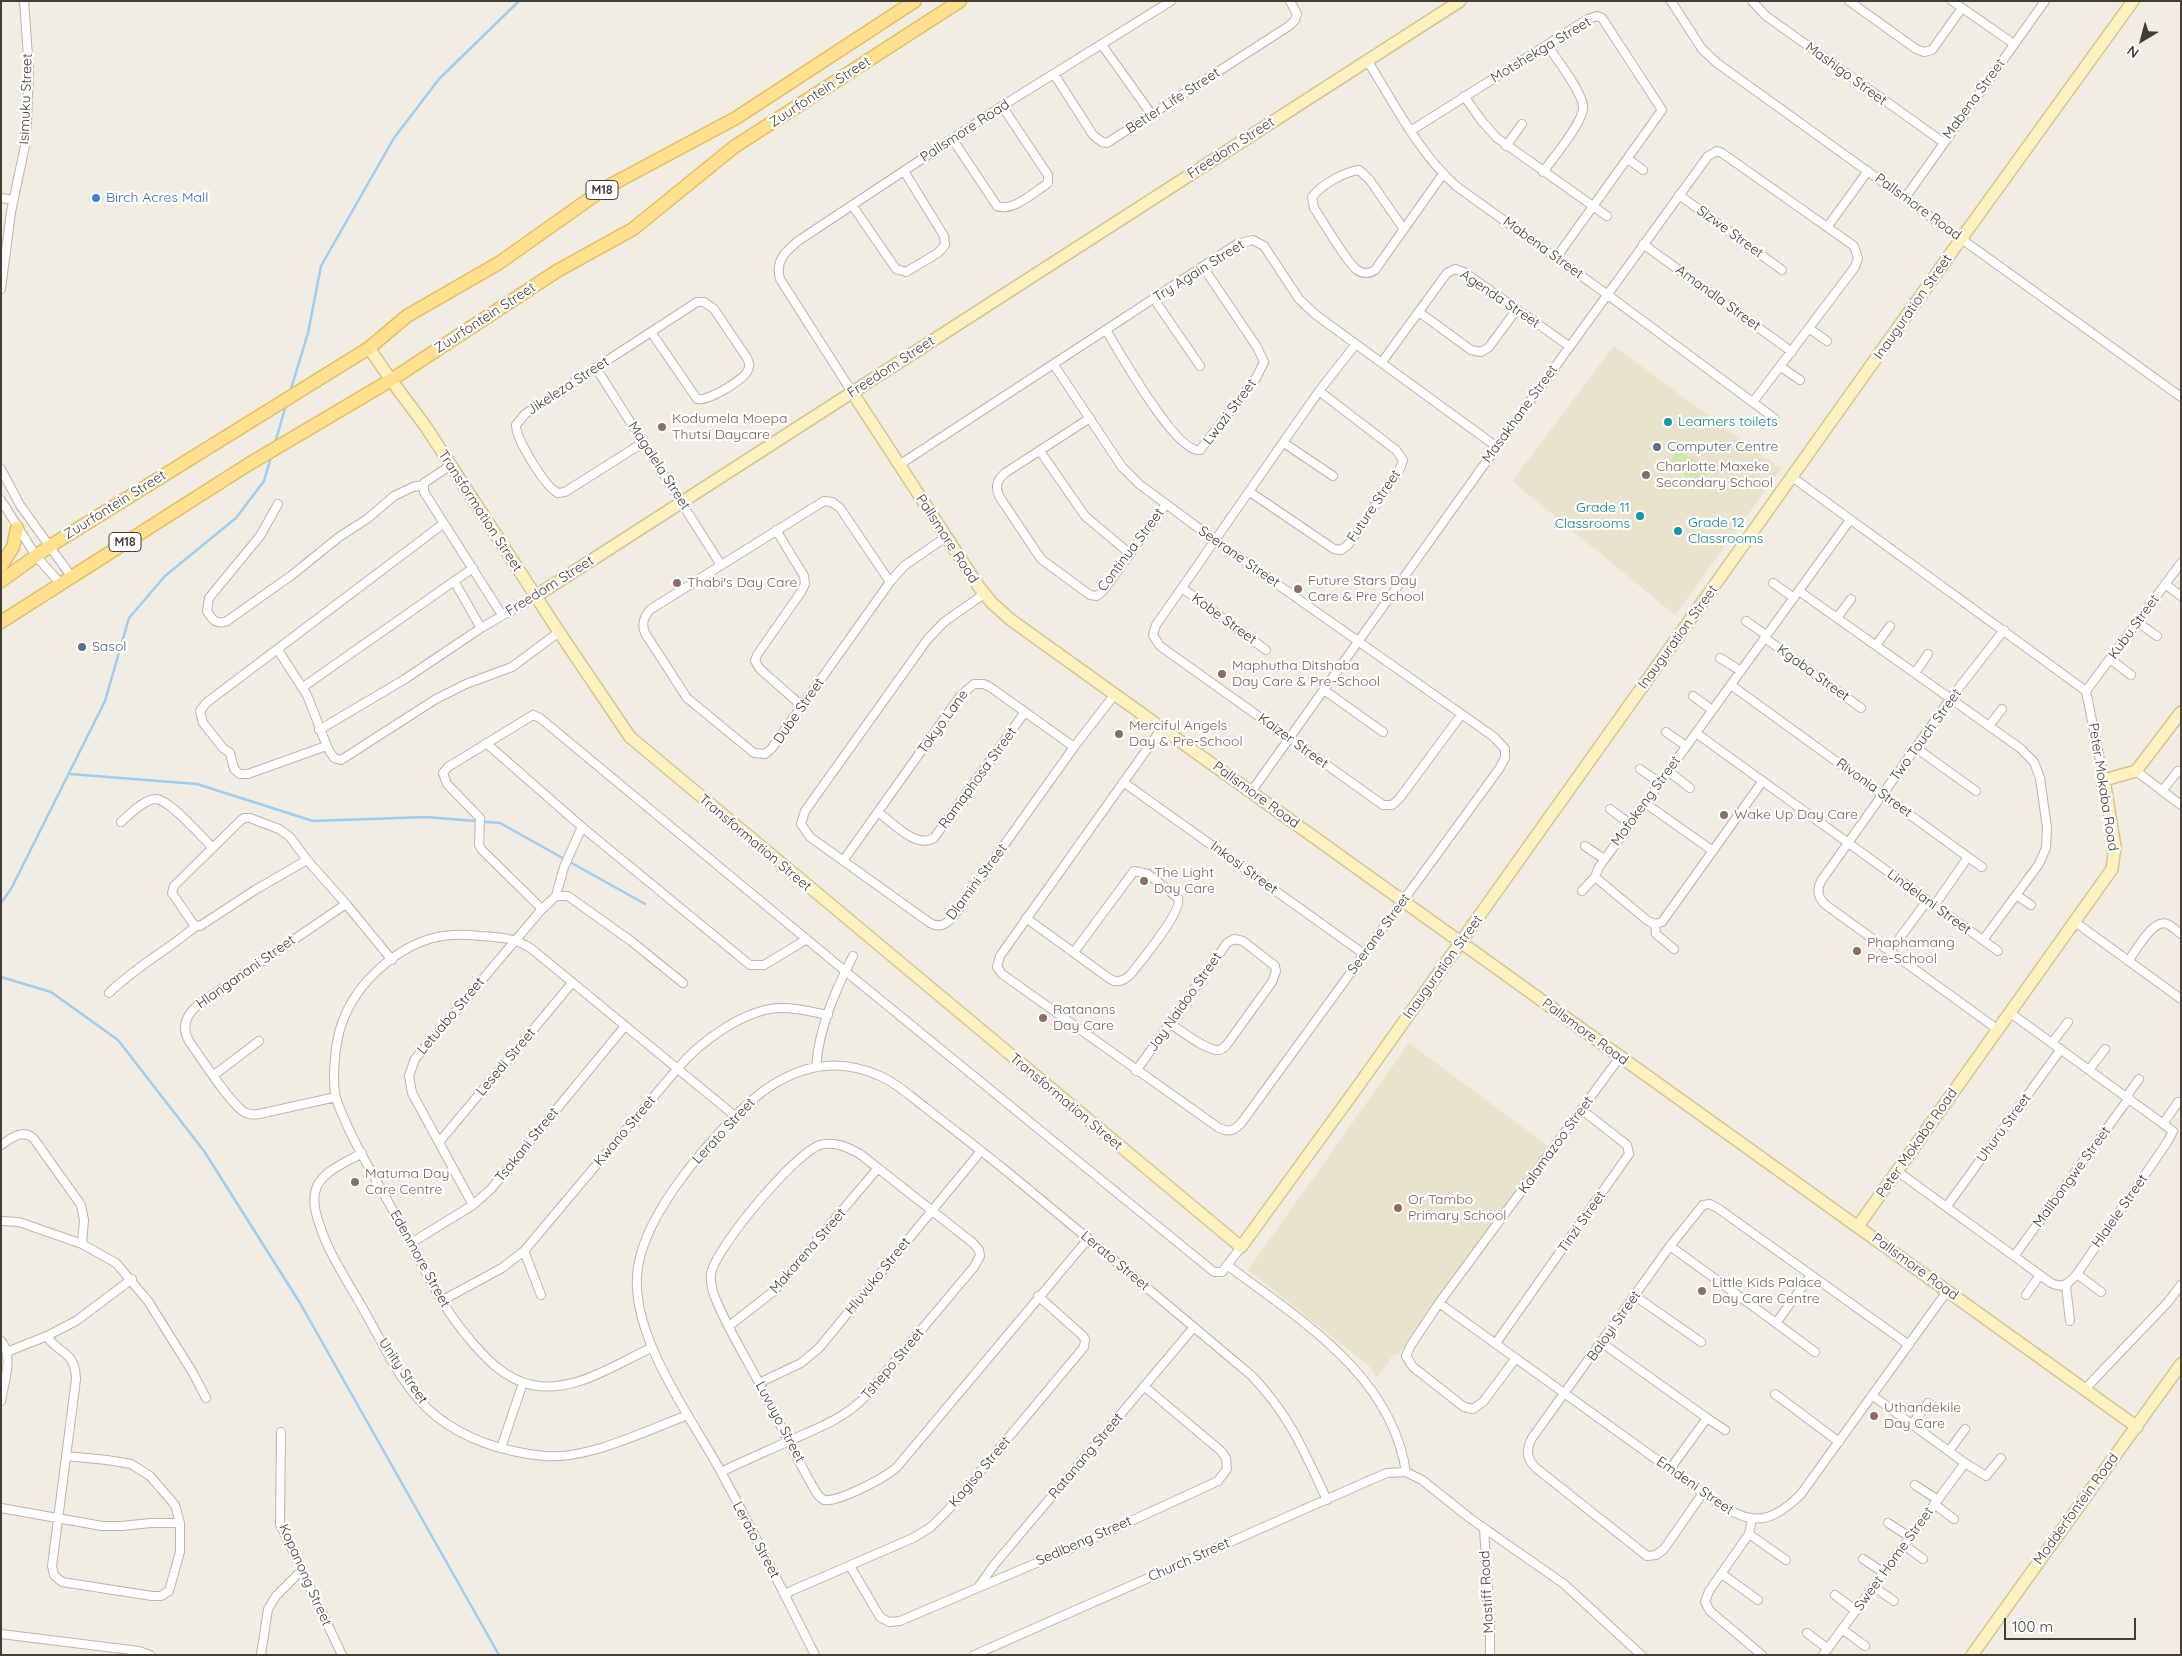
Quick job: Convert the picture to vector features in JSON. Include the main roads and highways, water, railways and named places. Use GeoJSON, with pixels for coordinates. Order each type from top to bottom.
{"type":"FeatureCollection","features":[{"type":"Feature","properties":{"kind":"main road","name":"Zuurfontein Street"},"geometry":{"type":"LineString","coordinates":[[1,581],[50,546],[369,348],[407,316],[506,258],[605,188],[736,118],[915,1]]}},
{"type":"Feature","properties":{"kind":"main road","name":"Zuurfontein Street"},"geometry":{"type":"LineString","coordinates":[[1,622],[249,464],[391,380],[557,271],[632,229],[734,148],[960,1]]}},
{"type":"Feature","properties":{"kind":"main road"},"geometry":{"type":"LineString","coordinates":[[1,566],[13,547],[17,528]]}},
{"type":"Feature","properties":{"kind":"waterway"},"geometry":{"type":"LineString","coordinates":[[290,392],[308,333],[321,266],[394,138],[439,79],[519,1]]}},
{"type":"Feature","properties":{"kind":"waterway"},"geometry":{"type":"LineString","coordinates":[[275,443],[286,405]]}},
{"type":"Feature","properties":{"kind":"waterway"},"geometry":{"type":"LineString","coordinates":[[1,903],[11,889],[105,701],[129,618],[165,576],[236,518],[264,481],[271,457]]}},
{"type":"Feature","properties":{"kind":"waterway"},"geometry":{"type":"LineString","coordinates":[[70,774],[197,784],[313,821],[426,817],[500,823],[645,904]]}},
{"type":"Feature","properties":{"kind":"waterway"},"geometry":{"type":"LineString","coordinates":[[1,977],[51,992],[118,1040],[204,1151],[300,1303],[499,1655]]}},
{"type":"Feature","properties":{"kind":"place","name":"Birch Acres Mall"},"geometry":{"type":"Point","coordinates":[96,198]}},
{"type":"Feature","properties":{"kind":"place","name":"Learners toilets"},"geometry":{"type":"Point","coordinates":[1668,422]}},
{"type":"Feature","properties":{"kind":"place","name":"Kodumela Moepa Thutsi Daycare"},"geometry":{"type":"Point","coordinates":[662,427]}},
{"type":"Feature","properties":{"kind":"place","name":"Computer Centre"},"geometry":{"type":"Point","coordinates":[1657,447]}},
{"type":"Feature","properties":{"kind":"place","name":"Charlotte Maxeke Secondary School"},"geometry":{"type":"Point","coordinates":[1646,475]}},
{"type":"Feature","properties":{"kind":"place","name":"Grade 11 Classrooms"},"geometry":{"type":"Point","coordinates":[1640,516]}},
{"type":"Feature","properties":{"kind":"place","name":"Grade 12 Classrooms"},"geometry":{"type":"Point","coordinates":[1678,531]}},
{"type":"Feature","properties":{"kind":"place","name":"Thabi's Day Care"},"geometry":{"type":"Point","coordinates":[677,583]}},
{"type":"Feature","properties":{"kind":"place","name":"Future Stars Day Care & Pre School"},"geometry":{"type":"Point","coordinates":[1298,589]}},
{"type":"Feature","properties":{"kind":"place","name":"Sasol"},"geometry":{"type":"Point","coordinates":[82,647]}},
{"type":"Feature","properties":{"kind":"place","name":"Maphutha Ditshaba Day Care & Pre-School"},"geometry":{"type":"Point","coordinates":[1222,674]}},
{"type":"Feature","properties":{"kind":"place","name":"Merciful Angels Day & Pre-School"},"geometry":{"type":"Point","coordinates":[1119,734]}},
{"type":"Feature","properties":{"kind":"place","name":"Wake Up Day Care"},"geometry":{"type":"Point","coordinates":[1724,815]}},
{"type":"Feature","properties":{"kind":"place","name":"The Light Day Care"},"geometry":{"type":"Point","coordinates":[1144,881]}},
{"type":"Feature","properties":{"kind":"place","name":"Phaphamang Pre-School"},"geometry":{"type":"Point","coordinates":[1857,951]}},
{"type":"Feature","properties":{"kind":"place","name":"Ratanans Day Care"},"geometry":{"type":"Point","coordinates":[1043,1018]}},
{"type":"Feature","properties":{"kind":"place","name":"Matuma Day Care Centre"},"geometry":{"type":"Point","coordinates":[355,1182]}},
{"type":"Feature","properties":{"kind":"place","name":"Or Tambo Primary School"},"geometry":{"type":"Point","coordinates":[1398,1208]}},
{"type":"Feature","properties":{"kind":"place","name":"Little Kids Palace Day Care Centre"},"geometry":{"type":"Point","coordinates":[1702,1291]}},
{"type":"Feature","properties":{"kind":"place","name":"Uthandekile Day Care"},"geometry":{"type":"Point","coordinates":[1874,1416]}}]}
